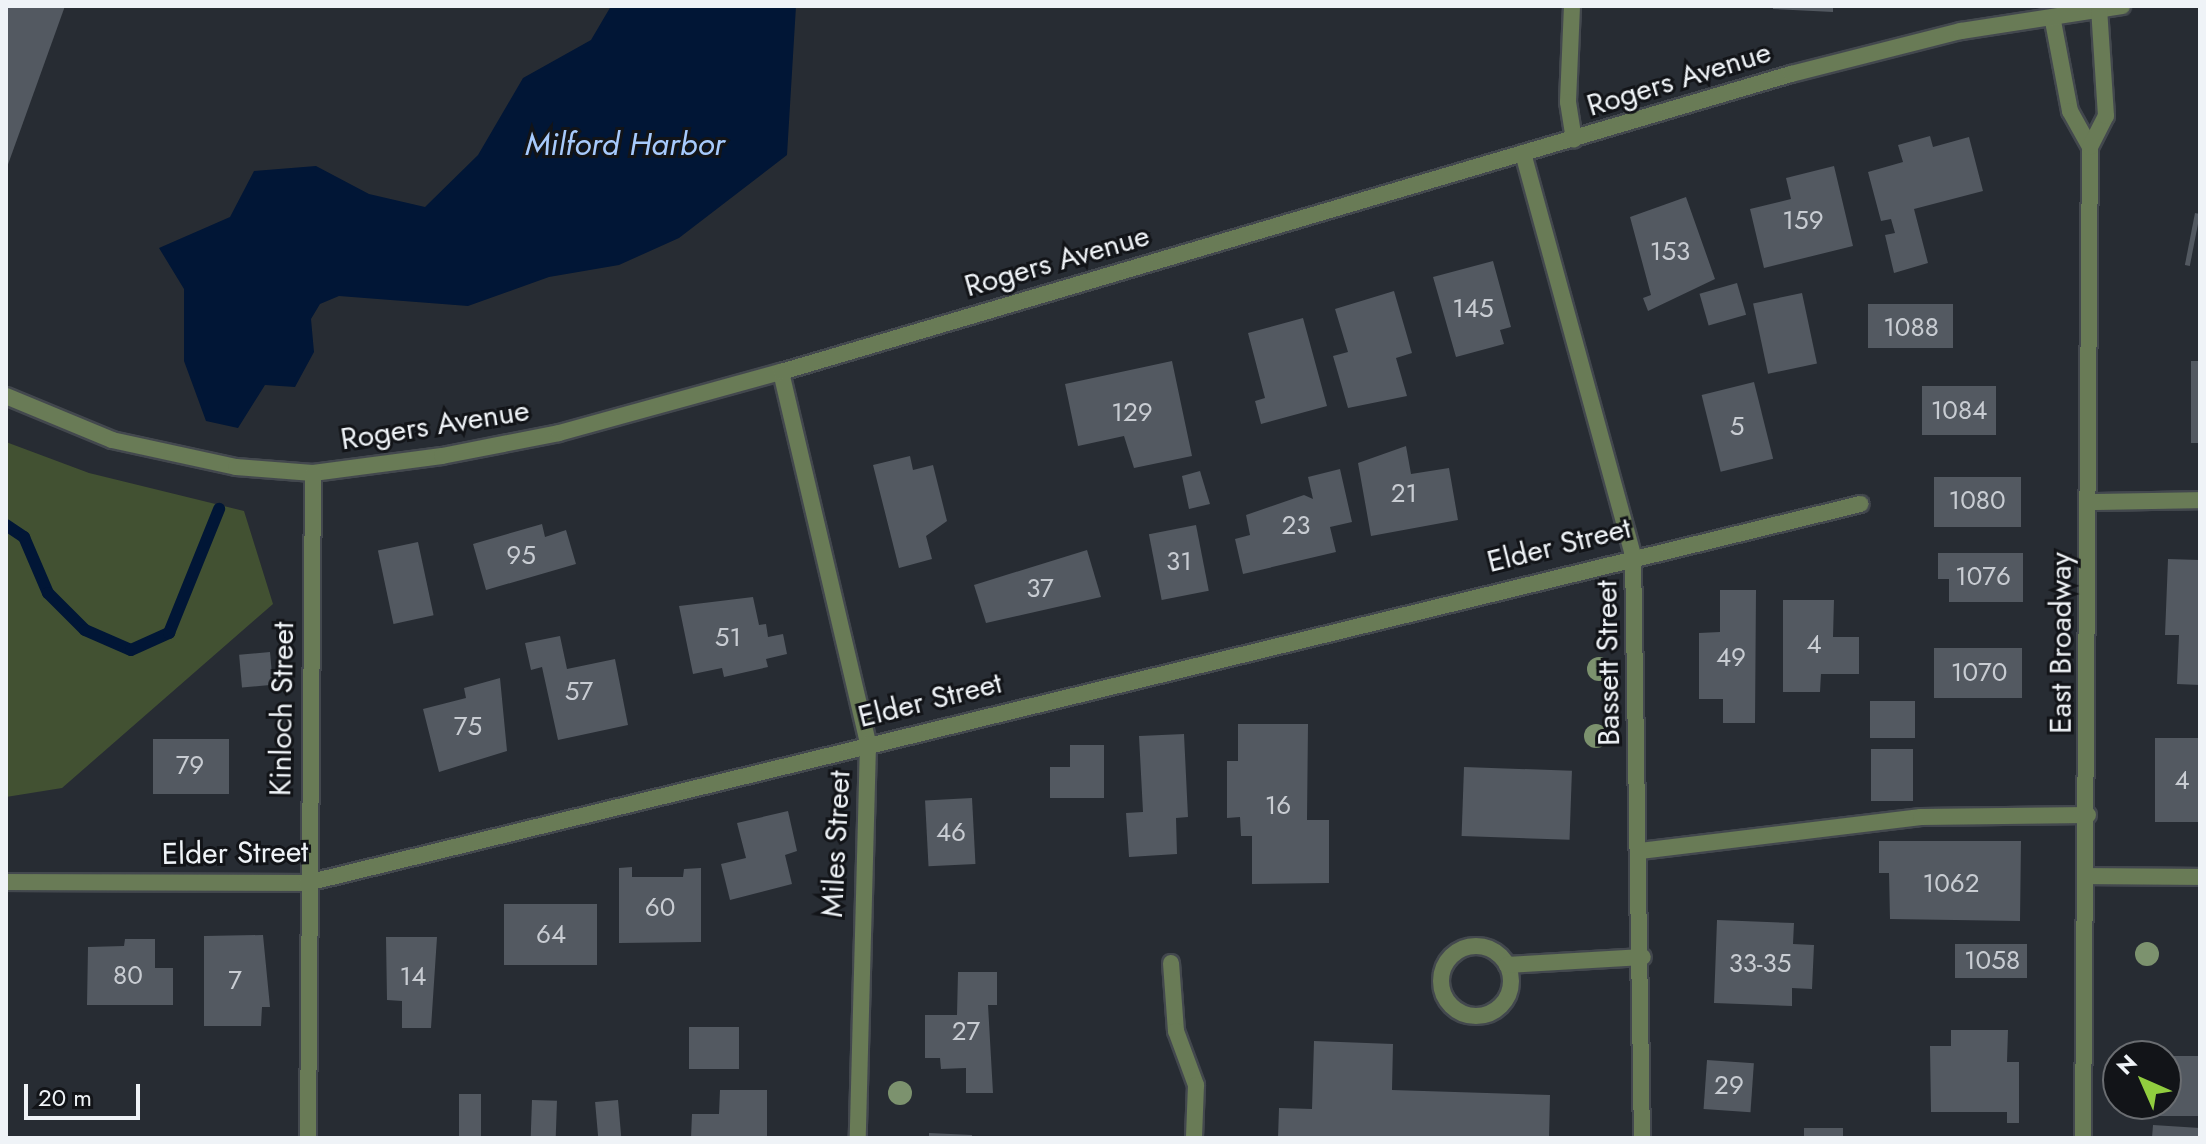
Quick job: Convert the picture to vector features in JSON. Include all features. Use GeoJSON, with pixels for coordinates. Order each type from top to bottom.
{"type":"FeatureCollection","features":[{"type":"Feature","properties":{"kind":"street"},"geometry":{"type":"LineString","coordinates":[[1572,6],[1568,102],[1574,140]]}},
{"type":"Feature","properties":{"kind":"street","name":"Rogers Avenue"},"geometry":{"type":"LineString","coordinates":[[6,396],[112,440],[236,467],[313,473],[559,433],[781,372],[1523,153],[1930,39],[2053,21],[2122,6]]}},
{"type":"Feature","properties":{"kind":"street","name":"East Broadway"},"geometry":{"type":"LineString","coordinates":[[2083,1138],[2088,815],[2090,147],[2106,116],[2099,9]]}},
{"type":"Feature","properties":{"kind":"street","name":"East Broadway"},"geometry":{"type":"LineString","coordinates":[[2053,21],[2070,111],[2090,147]]}},
{"type":"Feature","properties":{"kind":"street","name":"Bassett Street"},"geometry":{"type":"LineString","coordinates":[[1523,153],[1633,555],[1643,957],[1642,1138]]}},
{"type":"Feature","properties":{"kind":"street","name":"Miles Street"},"geometry":{"type":"LineString","coordinates":[[781,372],[868,744],[858,1138]]}},
{"type":"Feature","properties":{"kind":"street","name":"Kinloch Street"},"geometry":{"type":"LineString","coordinates":[[308,1138],[307,883],[313,473]]}},
{"type":"Feature","properties":{"kind":"street"},"geometry":{"type":"LineString","coordinates":[[2090,502],[2200,500]]}},
{"type":"Feature","properties":{"kind":"street","name":"Elder Street"},"geometry":{"type":"LineString","coordinates":[[6,882],[307,883],[1633,555],[1860,504]]}},
{"type":"Feature","properties":{"kind":"street"},"geometry":{"type":"LineString","coordinates":[[1640,851],[1921,817],[2088,815]]}},
{"type":"Feature","properties":{"kind":"street"},"geometry":{"type":"LineString","coordinates":[[2086,876],[2200,877]]}},
{"type":"Feature","properties":{"kind":"street"},"geometry":{"type":"LineString","coordinates":[[1507,965],[1511,988],[1490,1013],[1467,1015],[1443,992],[1443,970],[1458,951],[1480,946],[1507,965],[1643,957]]}},
{"type":"Feature","properties":{"kind":"street"},"geometry":{"type":"LineString","coordinates":[[1171,963],[1176,1031],[1196,1085],[1194,1138]]}},
{"type":"Feature","properties":{"kind":"green space"},"geometry":{"type":"Polygon","coordinates":[[[6,442],[89,473],[244,511],[273,604],[62,788],[6,797],[6,442]]]}},
{"type":"Feature","properties":{"kind":"water","name":"Milford Harbor"},"geometry":{"type":"Polygon","coordinates":[[[611,6],[796,6],[787,155],[679,238],[619,265],[549,277],[468,306],[339,296],[320,304],[311,319],[314,352],[295,387],[265,385],[238,428],[206,421],[184,361],[184,289],[159,248],[230,217],[254,171],[316,166],[369,194],[425,207],[478,155],[523,78],[591,40],[611,6]]]}},
{"type":"Feature","properties":{"kind":"building"},"geometry":{"type":"Polygon","coordinates":[[[6,6],[65,6],[6,170],[6,6]]]}},
{"type":"Feature","properties":{"kind":"building"},"geometry":{"type":"Polygon","coordinates":[[[1773,6],[1833,6],[1833,12],[1773,9],[1773,6]]]}},
{"type":"Feature","properties":{"kind":"building"},"geometry":{"type":"Polygon","coordinates":[[[1930,136],[1933,147],[1969,137],[1983,191],[1914,209],[1928,263],[1894,273],[1885,235],[1895,233],[1891,219],[1881,221],[1868,172],[1903,162],[1898,145],[1930,136]]]}},
{"type":"Feature","properties":{"kind":"building"},"geometry":{"type":"Polygon","coordinates":[[[1834,166],[1853,246],[1764,268],[1750,209],[1791,199],[1786,178],[1834,166]]]}},
{"type":"Feature","properties":{"kind":"building"},"geometry":{"type":"Polygon","coordinates":[[[1686,197],[1715,279],[1648,311],[1643,298],[1651,295],[1630,217],[1686,197]]]}},
{"type":"Feature","properties":{"kind":"building"},"geometry":{"type":"Polygon","coordinates":[[[2195,213],[2200,214],[2190,266],[2185,265],[2195,213]]]}},
{"type":"Feature","properties":{"kind":"building"},"geometry":{"type":"Polygon","coordinates":[[[1493,261],[1511,327],[1500,330],[1504,344],[1456,357],[1433,277],[1493,261]]]}},
{"type":"Feature","properties":{"kind":"building"},"geometry":{"type":"Polygon","coordinates":[[[1737,283],[1746,315],[1709,325],[1700,294],[1737,283]]]}},
{"type":"Feature","properties":{"kind":"building"},"geometry":{"type":"Polygon","coordinates":[[[1394,291],[1412,353],[1396,358],[1407,396],[1348,408],[1333,356],[1348,352],[1335,309],[1394,291]]]}},
{"type":"Feature","properties":{"kind":"building"},"geometry":{"type":"Polygon","coordinates":[[[1802,293],[1817,363],[1768,374],[1753,303],[1802,293]]]}},
{"type":"Feature","properties":{"kind":"building"},"geometry":{"type":"Polygon","coordinates":[[[1868,304],[1953,304],[1953,348],[1868,348],[1868,304]]]}},
{"type":"Feature","properties":{"kind":"building"},"geometry":{"type":"Polygon","coordinates":[[[1303,318],[1327,406],[1261,424],[1255,401],[1265,398],[1248,333],[1303,318]]]}},
{"type":"Feature","properties":{"kind":"building"},"geometry":{"type":"Polygon","coordinates":[[[1172,361],[1192,456],[1134,468],[1124,436],[1078,446],[1065,384],[1172,361]]]}},
{"type":"Feature","properties":{"kind":"building"},"geometry":{"type":"Polygon","coordinates":[[[2191,361],[2200,361],[2200,443],[2191,443],[2191,361]]]}},
{"type":"Feature","properties":{"kind":"building"},"geometry":{"type":"Polygon","coordinates":[[[1754,382],[1773,459],[1721,472],[1702,395],[1754,382]]]}},
{"type":"Feature","properties":{"kind":"building"},"geometry":{"type":"Polygon","coordinates":[[[1922,386],[1996,386],[1996,435],[1922,435],[1922,386]]]}},
{"type":"Feature","properties":{"kind":"building"},"geometry":{"type":"Polygon","coordinates":[[[1406,446],[1411,474],[1449,468],[1458,520],[1371,536],[1358,463],[1406,446]]]}},
{"type":"Feature","properties":{"kind":"building"},"geometry":{"type":"Polygon","coordinates":[[[910,456],[913,470],[933,465],[947,521],[926,536],[932,559],[899,568],[873,465],[910,456]]]}},
{"type":"Feature","properties":{"kind":"building"},"geometry":{"type":"Polygon","coordinates":[[[1340,469],[1352,522],[1330,527],[1336,552],[1243,574],[1235,539],[1250,535],[1246,515],[1304,495],[1313,499],[1308,477],[1340,469]]]}},
{"type":"Feature","properties":{"kind":"building"},"geometry":{"type":"Polygon","coordinates":[[[1200,471],[1210,504],[1189,509],[1182,476],[1200,471]]]}},
{"type":"Feature","properties":{"kind":"building"},"geometry":{"type":"Polygon","coordinates":[[[1934,477],[2021,477],[2021,527],[1934,527],[1934,477]]]}},
{"type":"Feature","properties":{"kind":"building"},"geometry":{"type":"Polygon","coordinates":[[[542,524],[545,537],[566,530],[576,564],[486,590],[473,544],[542,524]]]}},
{"type":"Feature","properties":{"kind":"building"},"geometry":{"type":"Polygon","coordinates":[[[1196,525],[1209,591],[1162,600],[1149,534],[1196,525]]]}},
{"type":"Feature","properties":{"kind":"building"},"geometry":{"type":"Polygon","coordinates":[[[418,542],[434,615],[393,624],[378,551],[418,542]]]}},
{"type":"Feature","properties":{"kind":"building"},"geometry":{"type":"Polygon","coordinates":[[[1087,550],[1101,597],[986,623],[974,585],[1087,550]]]}},
{"type":"Feature","properties":{"kind":"building"},"geometry":{"type":"Polygon","coordinates":[[[1938,553],[2023,553],[2023,602],[1949,602],[1949,579],[1938,579],[1938,553]]]}},
{"type":"Feature","properties":{"kind":"building"},"geometry":{"type":"Polygon","coordinates":[[[2168,559],[2200,560],[2200,685],[2177,684],[2179,635],[2165,635],[2168,559]]]}},
{"type":"Feature","properties":{"kind":"building"},"geometry":{"type":"Polygon","coordinates":[[[1720,590],[1756,590],[1755,723],[1723,723],[1723,699],[1699,699],[1699,633],[1720,632],[1720,590]]]}},
{"type":"Feature","properties":{"kind":"building"},"geometry":{"type":"Polygon","coordinates":[[[753,597],[759,625],[766,624],[768,637],[783,634],[787,654],[766,659],[768,667],[724,677],[722,668],[693,674],[679,606],[753,597]]]}},
{"type":"Feature","properties":{"kind":"building"},"geometry":{"type":"Polygon","coordinates":[[[1783,600],[1834,600],[1833,637],[1859,637],[1859,674],[1821,674],[1820,692],[1783,692],[1783,600]]]}},
{"type":"Feature","properties":{"kind":"building"},"geometry":{"type":"Polygon","coordinates":[[[560,636],[567,669],[615,659],[628,725],[558,740],[542,667],[531,670],[525,643],[560,636]]]}},
{"type":"Feature","properties":{"kind":"building"},"geometry":{"type":"Polygon","coordinates":[[[1934,648],[2022,648],[2022,698],[1934,698],[1934,648]]]}},
{"type":"Feature","properties":{"kind":"building"},"geometry":{"type":"Polygon","coordinates":[[[270,652],[273,685],[242,688],[239,655],[270,652]]]}},
{"type":"Feature","properties":{"kind":"building"},"geometry":{"type":"Polygon","coordinates":[[[500,678],[507,751],[439,772],[423,709],[466,698],[464,688],[500,678]]]}},
{"type":"Feature","properties":{"kind":"building"},"geometry":{"type":"Polygon","coordinates":[[[1870,701],[1915,701],[1915,738],[1870,738],[1870,701]]]}},
{"type":"Feature","properties":{"kind":"building"},"geometry":{"type":"Polygon","coordinates":[[[1238,724],[1308,724],[1307,820],[1329,820],[1329,883],[1252,884],[1252,836],[1241,836],[1240,817],[1227,818],[1227,761],[1238,761],[1238,724]]]}},
{"type":"Feature","properties":{"kind":"building"},"geometry":{"type":"Polygon","coordinates":[[[1184,734],[1188,817],[1176,818],[1177,854],[1129,857],[1126,813],[1143,812],[1139,736],[1184,734]]]}},
{"type":"Feature","properties":{"kind":"building"},"geometry":{"type":"Polygon","coordinates":[[[2155,738],[2200,738],[2200,822],[2155,822],[2155,738]]]}},
{"type":"Feature","properties":{"kind":"building"},"geometry":{"type":"Polygon","coordinates":[[[153,739],[229,739],[229,794],[153,794],[153,739]]]}},
{"type":"Feature","properties":{"kind":"building"},"geometry":{"type":"Polygon","coordinates":[[[1070,745],[1104,745],[1104,798],[1050,798],[1050,767],[1070,767],[1070,745]]]}},
{"type":"Feature","properties":{"kind":"building"},"geometry":{"type":"Polygon","coordinates":[[[1871,749],[1913,749],[1913,801],[1871,801],[1871,749]]]}},
{"type":"Feature","properties":{"kind":"building"},"geometry":{"type":"Polygon","coordinates":[[[1464,767],[1572,771],[1570,840],[1462,836],[1464,767]]]}},
{"type":"Feature","properties":{"kind":"building"},"geometry":{"type":"Polygon","coordinates":[[[972,798],[975,864],[929,866],[925,800],[972,798]]]}},
{"type":"Feature","properties":{"kind":"building"},"geometry":{"type":"Polygon","coordinates":[[[788,811],[797,851],[785,855],[792,884],[730,900],[721,864],[746,858],[737,823],[788,811]]]}},
{"type":"Feature","properties":{"kind":"building"},"geometry":{"type":"Polygon","coordinates":[[[1879,841],[2021,841],[2020,921],[1890,919],[1889,873],[1879,873],[1879,841]]]}},
{"type":"Feature","properties":{"kind":"building"},"geometry":{"type":"Polygon","coordinates":[[[632,867],[632,877],[683,877],[684,869],[701,868],[701,942],[619,943],[619,868],[632,867]]]}},
{"type":"Feature","properties":{"kind":"building"},"geometry":{"type":"Polygon","coordinates":[[[504,904],[597,904],[597,965],[504,965],[504,904]]]}},
{"type":"Feature","properties":{"kind":"building"},"geometry":{"type":"Polygon","coordinates":[[[1717,920],[1794,923],[1793,944],[1814,945],[1812,989],[1792,988],[1792,1006],[1714,1003],[1717,920]]]}},
{"type":"Feature","properties":{"kind":"building"},"geometry":{"type":"Polygon","coordinates":[[[263,935],[270,1007],[262,1007],[261,1026],[204,1026],[204,936],[263,935]]]}},
{"type":"Feature","properties":{"kind":"building"},"geometry":{"type":"Polygon","coordinates":[[[386,937],[437,937],[431,1028],[402,1028],[402,1001],[387,1000],[386,937]]]}},
{"type":"Feature","properties":{"kind":"building"},"geometry":{"type":"Polygon","coordinates":[[[125,939],[155,939],[155,968],[173,968],[173,1005],[87,1005],[88,947],[124,946],[125,939]]]}},
{"type":"Feature","properties":{"kind":"building"},"geometry":{"type":"Polygon","coordinates":[[[1955,944],[2027,944],[2027,978],[1955,978],[1955,944]]]}},
{"type":"Feature","properties":{"kind":"building"},"geometry":{"type":"Polygon","coordinates":[[[958,972],[997,972],[997,1005],[988,1005],[993,1093],[966,1093],[966,1068],[941,1069],[940,1058],[925,1058],[925,1015],[957,1015],[958,972]]]}},
{"type":"Feature","properties":{"kind":"building"},"geometry":{"type":"Polygon","coordinates":[[[689,1027],[739,1027],[739,1069],[689,1069],[689,1027]]]}},
{"type":"Feature","properties":{"kind":"building"},"geometry":{"type":"Polygon","coordinates":[[[1951,1030],[2008,1030],[2007,1062],[2019,1062],[2019,1123],[2007,1123],[2007,1112],[1931,1112],[1930,1046],[1951,1046],[1951,1030]]]}},
{"type":"Feature","properties":{"kind":"building"},"geometry":{"type":"Polygon","coordinates":[[[1314,1041],[1393,1044],[1392,1090],[1550,1095],[1549,1137],[1278,1138],[1279,1108],[1312,1109],[1314,1041]]]}},
{"type":"Feature","properties":{"kind":"building"},"geometry":{"type":"Polygon","coordinates":[[[2182,1056],[2200,1056],[2200,1116],[2182,1116],[2182,1056]]]}},
{"type":"Feature","properties":{"kind":"building"},"geometry":{"type":"Polygon","coordinates":[[[1707,1060],[1754,1063],[1750,1112],[1704,1109],[1707,1060]]]}},
{"type":"Feature","properties":{"kind":"building"},"geometry":{"type":"Polygon","coordinates":[[[720,1090],[767,1090],[767,1138],[691,1138],[692,1114],[719,1114],[720,1090]]]}},
{"type":"Feature","properties":{"kind":"building"},"geometry":{"type":"Polygon","coordinates":[[[459,1094],[481,1094],[481,1137],[459,1137],[459,1094]]]}},
{"type":"Feature","properties":{"kind":"building"},"geometry":{"type":"Polygon","coordinates":[[[532,1100],[557,1101],[556,1138],[531,1138],[532,1100]]]}},
{"type":"Feature","properties":{"kind":"building"},"geometry":{"type":"Polygon","coordinates":[[[618,1100],[621,1138],[598,1138],[595,1102],[618,1100]]]}},
{"type":"Feature","properties":{"kind":"building"},"geometry":{"type":"Polygon","coordinates":[[[2153,1125],[2200,1128],[2200,1138],[2152,1138],[2153,1125]]]}},
{"type":"Feature","properties":{"kind":"building"},"geometry":{"type":"Polygon","coordinates":[[[1804,1128],[1843,1128],[1843,1138],[1804,1138],[1804,1128]]]}},
{"type":"Feature","properties":{"kind":"building"},"geometry":{"type":"Polygon","coordinates":[[[929,1133],[972,1135],[972,1138],[929,1138],[929,1133]]]}},
{"type":"Feature","properties":{"kind":"waterway"},"geometry":{"type":"LineString","coordinates":[[6,525],[24,537],[48,593],[85,630],[131,650],[169,633],[219,509]]}}]}
